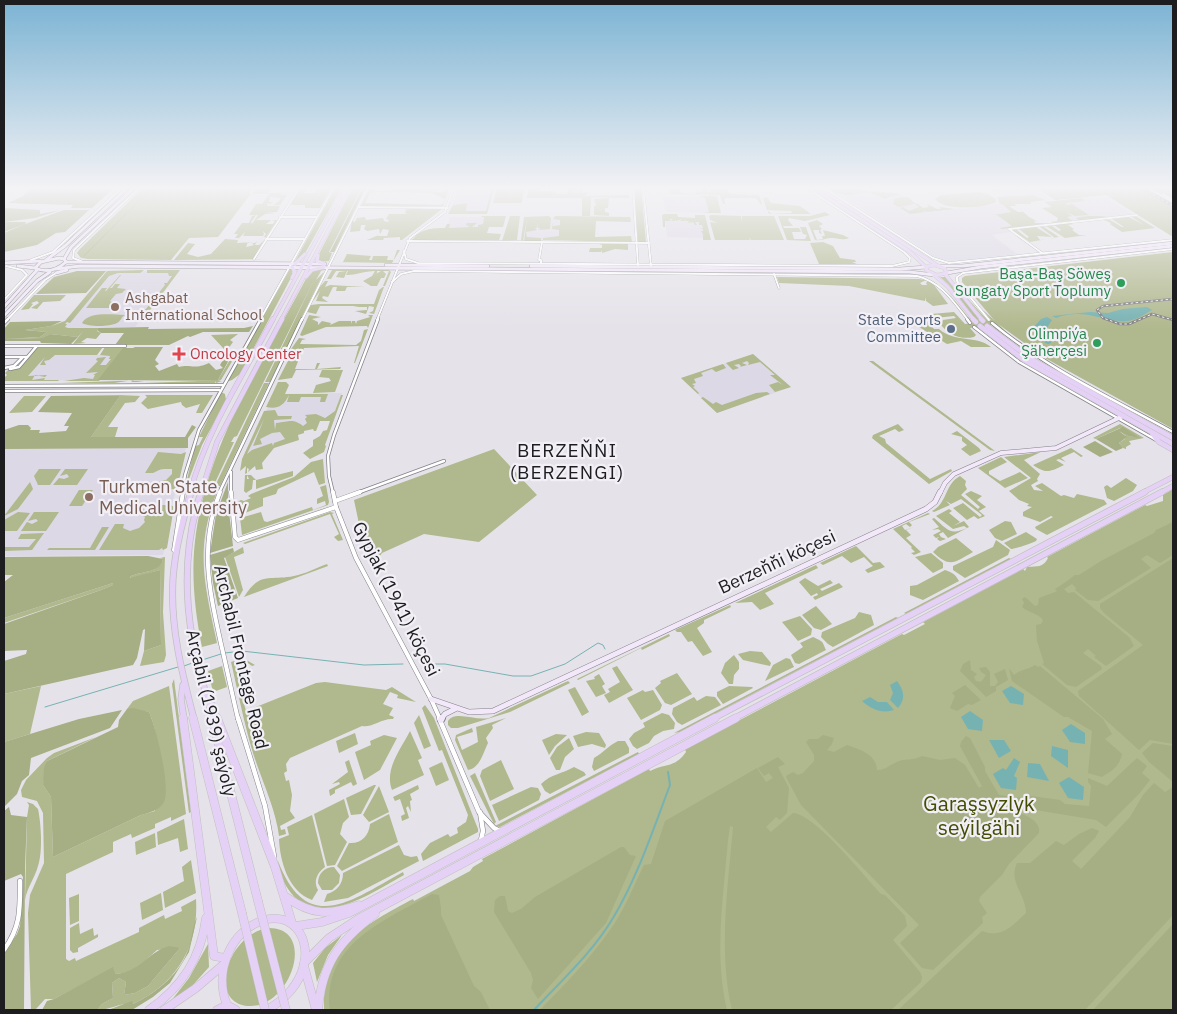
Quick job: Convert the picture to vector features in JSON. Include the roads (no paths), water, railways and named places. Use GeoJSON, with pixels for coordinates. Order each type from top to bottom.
{"type":"FeatureCollection","features":[{"type":"Feature","properties":{"kind":"main road"},"geometry":{"type":"LineString","coordinates":[[4,304],[10,301],[36,269],[38,263],[62,249],[78,234]]}},
{"type":"Feature","properties":{"kind":"main road"},"geometry":{"type":"LineString","coordinates":[[56,271],[65,260],[71,247],[85,234]]}},
{"type":"Feature","properties":{"kind":"main road"},"geometry":{"type":"LineString","coordinates":[[291,266],[303,258],[318,234]]}},
{"type":"Feature","properties":{"kind":"main road","name":"Arçabil (1939) şaýoly"},"geometry":{"type":"LineString","coordinates":[[266,1010],[197,729],[183,680],[178,657],[173,613],[172,578],[186,506],[208,443],[318,234]]}},
{"type":"Feature","properties":{"kind":"main road","name":"Arçabil (1939) şaýoly"},"geometry":{"type":"LineString","coordinates":[[286,1010],[194,650],[186,570],[196,504],[217,442],[325,234]]}},
{"type":"Feature","properties":{"kind":"main road"},"geometry":{"type":"LineString","coordinates":[[326,234],[325,241],[316,261],[326,266]]}},
{"type":"Feature","properties":{"kind":"main road"},"geometry":{"type":"LineString","coordinates":[[883,234],[926,267],[928,272],[948,288],[976,322]]}},
{"type":"Feature","properties":{"kind":"main road"},"geometry":{"type":"LineString","coordinates":[[894,234],[938,266],[944,268],[954,286],[983,321]]}},
{"type":"Feature","properties":{"kind":"main road"},"geometry":{"type":"LineString","coordinates":[[882,237],[892,240]]}},
{"type":"Feature","properties":{"kind":"main road"},"geometry":{"type":"LineString","coordinates":[[4,265],[58,258],[93,265],[651,267],[858,270],[934,275],[1007,264],[1156,250],[1173,245]]}},
{"type":"Feature","properties":{"kind":"main road"},"geometry":{"type":"LineString","coordinates":[[886,271],[1173,245]]}},
{"type":"Feature","properties":{"kind":"main road"},"geometry":{"type":"LineString","coordinates":[[909,246],[920,249]]}},
{"type":"Feature","properties":{"kind":"main road"},"geometry":{"type":"LineString","coordinates":[[1002,261],[1007,258]]}},
{"type":"Feature","properties":{"kind":"main road"},"geometry":{"type":"LineString","coordinates":[[424,262],[427,267]]}},
{"type":"Feature","properties":{"kind":"main road"},"geometry":{"type":"LineString","coordinates":[[966,262],[977,264]]}},
{"type":"Feature","properties":{"kind":"main road"},"geometry":{"type":"LineString","coordinates":[[1007,264],[1017,266]]}},
{"type":"Feature","properties":{"kind":"main road"},"geometry":{"type":"LineString","coordinates":[[4,265],[56,271],[93,265]]}},
{"type":"Feature","properties":{"kind":"main road"},"geometry":{"type":"LineString","coordinates":[[678,265],[685,268]]}},
{"type":"Feature","properties":{"kind":"main road"},"geometry":{"type":"LineString","coordinates":[[719,268],[724,265]]}},
{"type":"Feature","properties":{"kind":"main road"},"geometry":{"type":"LineString","coordinates":[[284,298],[284,294],[295,272],[291,266]]}},
{"type":"Feature","properties":{"kind":"main road"},"geometry":{"type":"LineString","coordinates":[[292,298],[298,293],[310,272],[326,266]]}},
{"type":"Feature","properties":{"kind":"main road"},"geometry":{"type":"LineString","coordinates":[[846,266],[858,270]]}},
{"type":"Feature","properties":{"kind":"main road"},"geometry":{"type":"LineString","coordinates":[[886,271],[892,266]]}},
{"type":"Feature","properties":{"kind":"main road"},"geometry":{"type":"LineString","coordinates":[[418,272],[427,267],[455,269],[608,270],[638,267]]}},
{"type":"Feature","properties":{"kind":"main road"},"geometry":{"type":"LineString","coordinates":[[651,267],[858,270]]}},
{"type":"Feature","properties":{"kind":"main road"},"geometry":{"type":"LineString","coordinates":[[976,271],[981,267]]}},
{"type":"Feature","properties":{"kind":"main road"},"geometry":{"type":"LineString","coordinates":[[455,269],[460,272]]}},
{"type":"Feature","properties":{"kind":"main road"},"geometry":{"type":"LineString","coordinates":[[4,316],[39,279],[52,270]]}},
{"type":"Feature","properties":{"kind":"main road"},"geometry":{"type":"LineString","coordinates":[[578,273],[588,270]]}},
{"type":"Feature","properties":{"kind":"main road"},"geometry":{"type":"LineString","coordinates":[[608,270],[616,273]]}},
{"type":"Feature","properties":{"kind":"main road"},"geometry":{"type":"LineString","coordinates":[[850,275],[858,270]]}},
{"type":"Feature","properties":{"kind":"main road"},"geometry":{"type":"LineString","coordinates":[[886,271],[897,275]]}},
{"type":"Feature","properties":{"kind":"main road"},"geometry":{"type":"LineString","coordinates":[[954,286],[965,291]]}},
{"type":"Feature","properties":{"kind":"main road"},"geometry":{"type":"LineString","coordinates":[[945,292],[948,288]]}},
{"type":"Feature","properties":{"kind":"main road"},"geometry":{"type":"LineString","coordinates":[[990,324],[1009,343],[1044,366],[1173,438]]}},
{"type":"Feature","properties":{"kind":"main road"},"geometry":{"type":"LineString","coordinates":[[980,326],[1017,356],[1121,418],[1173,444]]}},
{"type":"Feature","properties":{"kind":"main road"},"geometry":{"type":"LineString","coordinates":[[1007,337],[1009,343]]}},
{"type":"Feature","properties":{"kind":"main road"},"geometry":{"type":"LineString","coordinates":[[1003,352],[1017,356]]}},
{"type":"Feature","properties":{"kind":"main road"},"geometry":{"type":"LineString","coordinates":[[1140,415],[1148,424]]}},
{"type":"Feature","properties":{"kind":"main road","name":"Berzeňňi köçesi"},"geometry":{"type":"LineString","coordinates":[[431,699],[455,709],[479,714],[498,708],[930,507],[937,500],[945,483],[954,474],[1001,453],[1056,448],[1121,418]]}},
{"type":"Feature","properties":{"kind":"main road"},"geometry":{"type":"LineString","coordinates":[[1157,429],[1173,432]]}},
{"type":"Feature","properties":{"kind":"main road"},"geometry":{"type":"LineString","coordinates":[[1150,431],[1159,442],[1173,450]]}},
{"type":"Feature","properties":{"kind":"main road"},"geometry":{"type":"LineString","coordinates":[[164,1010],[196,988],[224,962],[238,938],[256,924],[275,918],[294,925],[336,918],[374,900],[481,841],[1173,477]]}},
{"type":"Feature","properties":{"kind":"main road"},"geometry":{"type":"LineString","coordinates":[[266,1010],[284,998],[293,989],[304,964],[339,930],[440,878],[875,643],[1173,486]]}},
{"type":"Feature","properties":{"kind":"main road"},"geometry":{"type":"LineString","coordinates":[[200,674],[275,867],[294,925],[302,935],[305,946],[304,964],[317,1010]]}},
{"type":"Feature","properties":{"kind":"main road"},"geometry":{"type":"LineString","coordinates":[[183,680],[181,699],[214,956],[224,962]]}},
{"type":"Feature","properties":{"kind":"main road"},"geometry":{"type":"LineString","coordinates":[[441,720],[445,714],[455,709]]}},
{"type":"Feature","properties":{"kind":"main road"},"geometry":{"type":"LineString","coordinates":[[436,866],[440,878]]}},
{"type":"Feature","properties":{"kind":"main road"},"geometry":{"type":"LineString","coordinates":[[286,897],[307,911],[329,913],[346,910],[374,900]]}},
{"type":"Feature","properties":{"kind":"main road"},"geometry":{"type":"LineString","coordinates":[[317,1010],[319,992],[337,948],[354,930],[387,905]]}},
{"type":"Feature","properties":{"kind":"main road"},"geometry":{"type":"LineString","coordinates":[[149,1010],[181,982],[197,959],[205,936],[207,907]]}},
{"type":"Feature","properties":{"kind":"main road"},"geometry":{"type":"LineString","coordinates":[[217,1010],[230,1008],[221,987],[224,962]]}},
{"type":"Feature","properties":{"kind":"street"},"geometry":{"type":"LineString","coordinates":[[4,265],[29,261],[48,255],[72,234]]}},
{"type":"Feature","properties":{"kind":"street"},"geometry":{"type":"LineString","coordinates":[[91,234],[72,253],[76,260],[93,265]]}},
{"type":"Feature","properties":{"kind":"street"},"geometry":{"type":"LineString","coordinates":[[254,259],[269,234]]}},
{"type":"Feature","properties":{"kind":"street"},"geometry":{"type":"LineString","coordinates":[[172,578],[177,523],[188,459],[201,424],[307,234]]}},
{"type":"Feature","properties":{"kind":"street","name":"Archabil Frontage Road"},"geometry":{"type":"LineString","coordinates":[[275,867],[269,819],[238,721],[207,581],[206,542],[216,500],[326,266],[343,234]]}},
{"type":"Feature","properties":{"kind":"street","name":"Gypjak (1941) köçesi"},"geometry":{"type":"LineString","coordinates":[[417,234],[408,241],[397,266],[348,394],[329,452],[328,469],[336,507],[356,558],[431,699],[480,812],[494,828],[500,831]]}},
{"type":"Feature","properties":{"kind":"street"},"geometry":{"type":"LineString","coordinates":[[635,234],[638,267]]}},
{"type":"Feature","properties":{"kind":"street"},"geometry":{"type":"LineString","coordinates":[[647,234],[651,267]]}},
{"type":"Feature","properties":{"kind":"street"},"geometry":{"type":"LineString","coordinates":[[404,250],[408,260],[424,262],[541,263],[638,267],[678,265],[892,266],[903,265],[909,261],[909,256],[904,250],[878,234]]}},
{"type":"Feature","properties":{"kind":"street"},"geometry":{"type":"LineString","coordinates":[[894,234],[942,262],[966,262],[1043,254],[1173,245]]}},
{"type":"Feature","properties":{"kind":"street"},"geometry":{"type":"LineString","coordinates":[[1016,234],[1043,254]]}},
{"type":"Feature","properties":{"kind":"street"},"geometry":{"type":"LineString","coordinates":[[266,240],[305,239]]}},
{"type":"Feature","properties":{"kind":"street"},"geometry":{"type":"LineString","coordinates":[[408,241],[648,243]]}},
{"type":"Feature","properties":{"kind":"street"},"geometry":{"type":"LineString","coordinates":[[541,263],[541,260],[539,260],[542,242]]}},
{"type":"Feature","properties":{"kind":"street"},"geometry":{"type":"LineString","coordinates":[[988,320],[957,281],[957,277],[963,273],[1087,257]]}},
{"type":"Feature","properties":{"kind":"street"},"geometry":{"type":"LineString","coordinates":[[4,265],[22,270],[27,275],[4,304]]}},
{"type":"Feature","properties":{"kind":"street"},"geometry":{"type":"LineString","coordinates":[[4,323],[56,271]]}},
{"type":"Feature","properties":{"kind":"street"},"geometry":{"type":"LineString","coordinates":[[390,284],[401,274],[418,272],[897,275],[928,278],[938,283],[970,323]]}},
{"type":"Feature","properties":{"kind":"street"},"geometry":{"type":"LineString","coordinates":[[774,274],[778,288]]}},
{"type":"Feature","properties":{"kind":"street"},"geometry":{"type":"LineString","coordinates":[[10,309],[24,301]]}},
{"type":"Feature","properties":{"kind":"street"},"geometry":{"type":"LineString","coordinates":[[990,324],[1043,361],[1173,432]]}},
{"type":"Feature","properties":{"kind":"street"},"geometry":{"type":"LineString","coordinates":[[974,327],[1003,352],[1121,418],[1159,442]]}},
{"type":"Feature","properties":{"kind":"street"},"geometry":{"type":"LineString","coordinates":[[4,346],[125,346]]}},
{"type":"Feature","properties":{"kind":"street"},"geometry":{"type":"LineString","coordinates":[[10,369],[19,367],[37,346]]}},
{"type":"Feature","properties":{"kind":"street"},"geometry":{"type":"LineString","coordinates":[[4,357],[27,357]]}},
{"type":"Feature","properties":{"kind":"street"},"geometry":{"type":"LineString","coordinates":[[4,368],[14,366],[23,357]]}},
{"type":"Feature","properties":{"kind":"street"},"geometry":{"type":"LineString","coordinates":[[4,386],[222,385]]}},
{"type":"Feature","properties":{"kind":"street"},"geometry":{"type":"LineString","coordinates":[[4,391],[220,390]]}},
{"type":"Feature","properties":{"kind":"street"},"geometry":{"type":"LineString","coordinates":[[335,501],[444,461]]}},
{"type":"Feature","properties":{"kind":"street"},"geometry":{"type":"LineString","coordinates":[[232,468],[231,505],[235,537],[238,540],[336,507]]}},
{"type":"Feature","properties":{"kind":"street"},"geometry":{"type":"LineString","coordinates":[[480,812],[484,830],[481,841]]}},
{"type":"Feature","properties":{"kind":"street"},"geometry":{"type":"LineString","coordinates":[[4,950],[14,937],[19,926],[20,881]]}},
{"type":"Feature","properties":{"kind":"water"},"geometry":{"type":"Polygon","coordinates":[[[1147,307],[1152,310],[1127,321],[1076,314],[1056,318],[1052,316],[1090,312],[1108,313],[1123,309],[1147,307]]]}},
{"type":"Feature","properties":{"kind":"water"},"geometry":{"type":"Polygon","coordinates":[[[1047,317],[1052,320],[1046,329],[1051,343],[1048,344],[1039,340],[1034,327],[1041,319],[1047,317]]]}},
{"type":"Feature","properties":{"kind":"water"},"geometry":{"type":"Polygon","coordinates":[[[897,681],[903,694],[898,708],[890,700],[893,693],[890,685],[897,681]]]}},
{"type":"Feature","properties":{"kind":"water"},"geometry":{"type":"Polygon","coordinates":[[[1011,686],[1024,694],[1023,705],[1010,703],[1002,691],[1011,686]]]}},
{"type":"Feature","properties":{"kind":"water"},"geometry":{"type":"Polygon","coordinates":[[[870,697],[878,702],[887,702],[894,710],[877,710],[862,701],[870,697]]]}},
{"type":"Feature","properties":{"kind":"water"},"geometry":{"type":"Polygon","coordinates":[[[970,711],[983,720],[982,731],[968,729],[961,717],[970,711]]]}},
{"type":"Feature","properties":{"kind":"water"},"geometry":{"type":"Polygon","coordinates":[[[1071,724],[1085,733],[1085,744],[1070,742],[1062,730],[1071,724]]]}},
{"type":"Feature","properties":{"kind":"water"},"geometry":{"type":"Polygon","coordinates":[[[989,740],[1004,740],[1011,751],[999,758],[989,740]]]}},
{"type":"Feature","properties":{"kind":"water"},"geometry":{"type":"Polygon","coordinates":[[[1052,746],[1068,750],[1068,768],[1051,756],[1052,746]]]}},
{"type":"Feature","properties":{"kind":"water"},"geometry":{"type":"Polygon","coordinates":[[[1014,758],[1020,762],[1014,776],[1017,778],[1016,790],[1001,788],[993,774],[1003,768],[1006,770],[1014,758]]]}},
{"type":"Feature","properties":{"kind":"water"},"geometry":{"type":"Polygon","coordinates":[[[1028,763],[1040,764],[1049,781],[1027,777],[1028,763]]]}},
{"type":"Feature","properties":{"kind":"water"},"geometry":{"type":"Polygon","coordinates":[[[1069,777],[1084,787],[1083,800],[1068,798],[1059,783],[1069,777]]]}},
{"type":"Feature","properties":{"kind":"waterway"},"geometry":{"type":"LineString","coordinates":[[84,256],[106,234]]}},
{"type":"Feature","properties":{"kind":"waterway"},"geometry":{"type":"LineString","coordinates":[[421,664],[445,664],[513,676],[531,676],[565,664],[598,643],[603,645],[605,649]]}},
{"type":"Feature","properties":{"kind":"waterway"},"geometry":{"type":"LineString","coordinates":[[225,653],[242,651],[364,665],[403,664]]}},
{"type":"Feature","properties":{"kind":"waterway"},"geometry":{"type":"LineString","coordinates":[[199,661],[221,654]]}},
{"type":"Feature","properties":{"kind":"waterway"},"geometry":{"type":"LineString","coordinates":[[184,666],[195,662]]}},
{"type":"Feature","properties":{"kind":"waterway"},"geometry":{"type":"LineString","coordinates":[[45,707],[178,667]]}},
{"type":"Feature","properties":{"kind":"waterway"},"geometry":{"type":"LineString","coordinates":[[534,1010],[596,943],[613,918],[638,869],[651,836],[670,785],[668,772]]}},
{"type":"Feature","properties":{"kind":"tunnel"},"geometry":{"type":"LineString","coordinates":[[4,369],[10,369]]}},
{"type":"Feature","properties":{"kind":"railway"},"geometry":{"type":"LineString","coordinates":[[1173,299],[1103,306],[1097,310],[1103,318],[1120,324],[1129,324],[1152,314],[1173,320]]}},
{"type":"Feature","properties":{"kind":"place","name":"Başa-Baş Söweş Sungaty Sport Toplumy"},"geometry":{"type":"Point","coordinates":[1121,283]}},
{"type":"Feature","properties":{"kind":"place","name":"Ashgabat International School"},"geometry":{"type":"Point","coordinates":[115,307]}},
{"type":"Feature","properties":{"kind":"place","name":"State Sports Committee"},"geometry":{"type":"Point","coordinates":[951,329]}},
{"type":"Feature","properties":{"kind":"place","name":"Olimpiýa Şäherçesi"},"geometry":{"type":"Point","coordinates":[1097,343]}},
{"type":"Feature","properties":{"kind":"place","name":"Oncology Center"},"geometry":{"type":"Point","coordinates":[179,354]}},
{"type":"Feature","properties":{"kind":"place","name":"Turkmen State Medical University"},"geometry":{"type":"Point","coordinates":[89,497]}},
{"type":"Feature","properties":{"kind":"district","name":"BERZEŇŇI (BERZENGI)"},"geometry":{"type":"Point","coordinates":[567,461]}},
{"type":"Feature","properties":{"kind":"park label","name":"Garaşsyzlyk seýilgähi"},"geometry":{"type":"Point","coordinates":[979,816]}}]}
